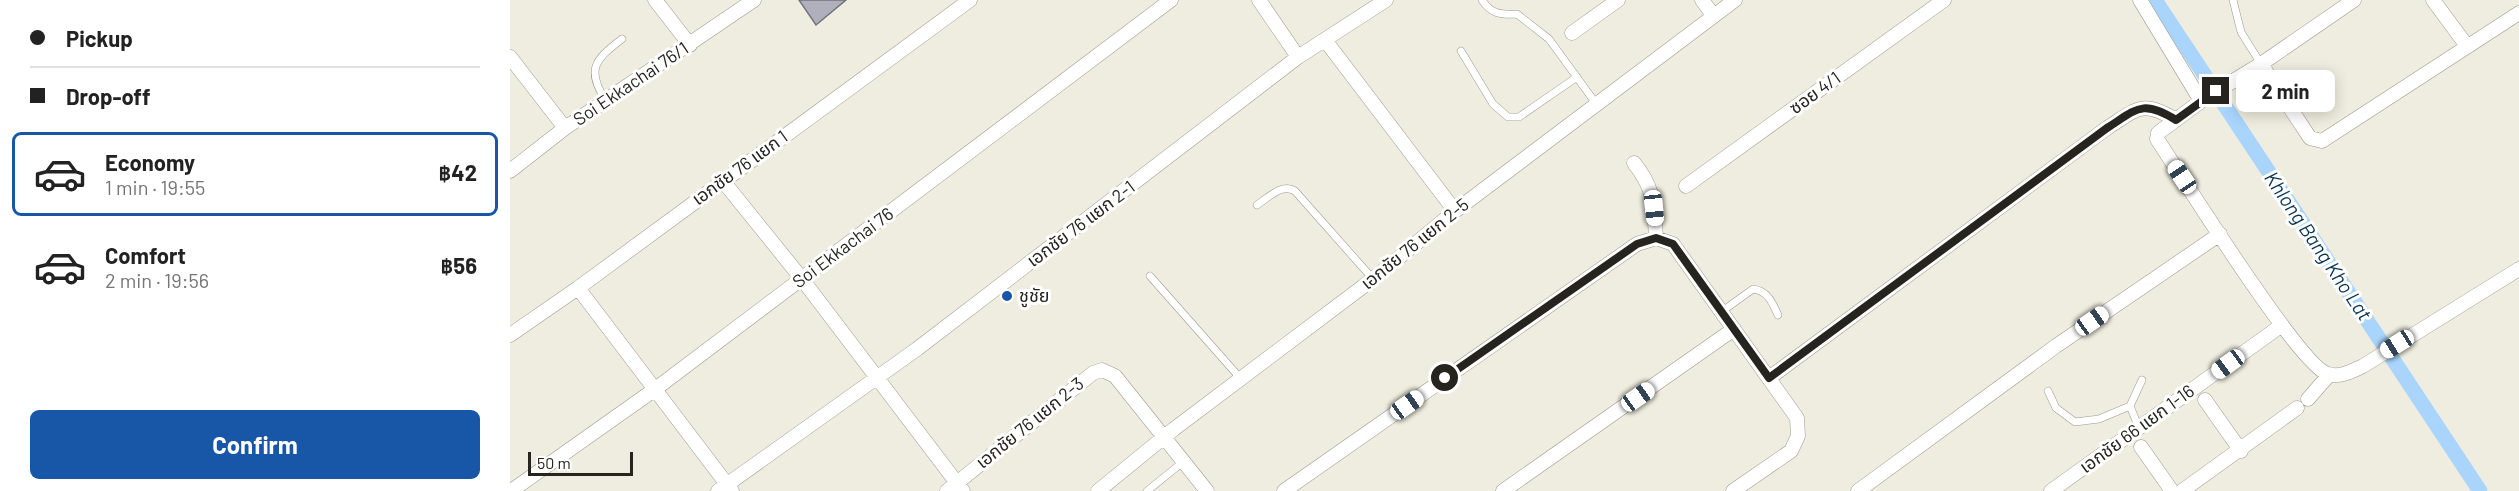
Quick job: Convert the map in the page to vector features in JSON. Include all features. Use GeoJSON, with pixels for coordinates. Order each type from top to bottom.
{"type":"FeatureCollection","features":[{"type":"Feature","properties":{"kind":"street"},"geometry":{"type":"LineString","coordinates":[[655,0],[690,45]]}},
{"type":"Feature","properties":{"kind":"street","name":"Soi Ekkachai 76/1"},"geometry":{"type":"LineString","coordinates":[[510,171],[565,128],[754,0]]}},
{"type":"Feature","properties":{"kind":"street","name":"เอกชัย 76 แยก 1"},"geometry":{"type":"LineString","coordinates":[[510,335],[578,288],[970,0]]}},
{"type":"Feature","properties":{"kind":"street","name":"Soi Ekkachai 76"},"geometry":{"type":"LineString","coordinates":[[511,491],[654,390],[1171,0]]}},
{"type":"Feature","properties":{"kind":"street"},"geometry":{"type":"LineString","coordinates":[[1259,0],[1298,57]]}},
{"type":"Feature","properties":{"kind":"street","name":"เอกชัย 76 แยก 2-1"},"geometry":{"type":"LineString","coordinates":[[725,489],[877,379],[1298,57],[1386,0]]}},
{"type":"Feature","properties":{"kind":"street"},"geometry":{"type":"LineString","coordinates":[[1572,33],[1618,0]]}},
{"type":"Feature","properties":{"kind":"street"},"geometry":{"type":"LineString","coordinates":[[1702,0],[1713,15]]}},
{"type":"Feature","properties":{"kind":"street","name":"เอกชัย 76 แยก 2-5"},"geometry":{"type":"LineString","coordinates":[[1098,491],[1163,438],[1373,279],[1455,211],[1735,0]]}},
{"type":"Feature","properties":{"kind":"street","name":"ซอย 4/1"},"geometry":{"type":"LineString","coordinates":[[1686,186],[1944,0]]}},
{"type":"Feature","properties":{"kind":"street"},"geometry":{"type":"LineString","coordinates":[[2140,0],[2202,100]]}},
{"type":"Feature","properties":{"kind":"street"},"geometry":{"type":"LineString","coordinates":[[2354,0],[2261,64],[2202,100],[2158,133],[2157,139],[2282,326],[2315,367],[2329,375],[2348,374],[2519,269]]}},
{"type":"Feature","properties":{"kind":"street"},"geometry":{"type":"LineString","coordinates":[[2433,0],[2467,46]]}},
{"type":"Feature","properties":{"kind":"street"},"geometry":{"type":"LineString","coordinates":[[2261,64],[2310,138],[2322,141],[2519,13]]}},
{"type":"Feature","properties":{"kind":"street"},"geometry":{"type":"LineString","coordinates":[[1325,40],[1455,211]]}},
{"type":"Feature","properties":{"kind":"street"},"geometry":{"type":"LineString","coordinates":[[510,57],[565,128]]}},
{"type":"Feature","properties":{"kind":"street"},"geometry":{"type":"LineString","coordinates":[[1769,378],[2107,128],[2139,108],[2157,108],[2176,120]]}},
{"type":"Feature","properties":{"kind":"street"},"geometry":{"type":"LineString","coordinates":[[1634,164],[1646,179],[1653,196],[1656,238]]}},
{"type":"Feature","properties":{"kind":"street"},"geometry":{"type":"LineString","coordinates":[[723,181],[802,279],[956,488]]}},
{"type":"Feature","properties":{"kind":"street"},"geometry":{"type":"LineString","coordinates":[[1858,491],[2056,346],[2220,234]]}},
{"type":"Feature","properties":{"kind":"street"},"geometry":{"type":"LineString","coordinates":[[1290,489],[1637,244],[1656,238],[1673,244],[1797,418],[1798,436],[1791,451],[1733,491]]}},
{"type":"Feature","properties":{"kind":"street"},"geometry":{"type":"LineString","coordinates":[[578,288],[725,489]]}},
{"type":"Feature","properties":{"kind":"street","name":"เอกชัย 66 แยก 1-16"},"geometry":{"type":"LineString","coordinates":[[2051,491],[2282,326]]}},
{"type":"Feature","properties":{"kind":"street"},"geometry":{"type":"LineString","coordinates":[[1503,491],[1734,329]]}},
{"type":"Feature","properties":{"kind":"street","name":"เอกชัย 76 แยก 2-3"},"geometry":{"type":"LineString","coordinates":[[956,488],[1093,373],[1102,370],[1115,376],[1207,491]]}},
{"type":"Feature","properties":{"kind":"street"},"geometry":{"type":"LineString","coordinates":[[2182,491],[2241,451],[2302,403],[2329,375]]}},
{"type":"Feature","properties":{"kind":"street"},"geometry":{"type":"LineString","coordinates":[[2205,400],[2241,451]]}},
{"type":"Feature","properties":{"kind":"street"},"geometry":{"type":"LineString","coordinates":[[2141,447],[2172,491]]}},
{"type":"Feature","properties":{"kind":"lane"},"geometry":{"type":"LineString","coordinates":[[1482,0],[1489,11],[1503,15],[1517,14],[1549,39],[1597,105]]}},
{"type":"Feature","properties":{"kind":"lane"},"geometry":{"type":"LineString","coordinates":[[2233,0],[2241,32],[2261,64]]}},
{"type":"Feature","properties":{"kind":"lane"},"geometry":{"type":"LineString","coordinates":[[606,101],[596,85],[594,72],[597,64],[622,39]]}},
{"type":"Feature","properties":{"kind":"lane"},"geometry":{"type":"LineString","coordinates":[[1461,51],[1493,104],[1508,117],[1519,117],[1577,77]]}},
{"type":"Feature","properties":{"kind":"lane"},"geometry":{"type":"LineString","coordinates":[[1257,205],[1283,188],[1289,187],[1295,190],[1373,279]]}},
{"type":"Feature","properties":{"kind":"lane"},"geometry":{"type":"LineString","coordinates":[[1150,276],[1241,379]]}},
{"type":"Feature","properties":{"kind":"lane"},"geometry":{"type":"LineString","coordinates":[[1721,312],[1753,289],[1760,290],[1770,298],[1778,315]]}},
{"type":"Feature","properties":{"kind":"lane"},"geometry":{"type":"LineString","coordinates":[[2048,391],[2056,408],[2075,422],[2099,419],[2130,406],[2142,380]]}},
{"type":"Feature","properties":{"kind":"lane"},"geometry":{"type":"LineString","coordinates":[[2130,406],[2139,428]]}},
{"type":"Feature","properties":{"kind":"lane"},"geometry":{"type":"LineString","coordinates":[[1147,491],[1183,462]]}},
{"type":"Feature","properties":{"kind":"building"},"geometry":{"type":"Polygon","coordinates":[[[799,0],[846,0],[816,25],[799,0]]]}},
{"type":"Feature","properties":{"kind":"waterway","name":"Khlong Bang Kho Lat"},"geometry":{"type":"LineString","coordinates":[[2155,0],[2480,491]]}},
{"type":"Feature","properties":{"kind":"place","name":"ชูชัย"},"geometry":{"type":"Point","coordinates":[1007,296]}},
{"type":"Feature","properties":{"kind":"route"},"geometry":{"type":"LineString","coordinates":[[1445,378],[1637,244],[1656,238],[1673,244],[1769,378],[2107,128],[2139,108],[2157,108],[2176,120],[2216,91]]}}]}
